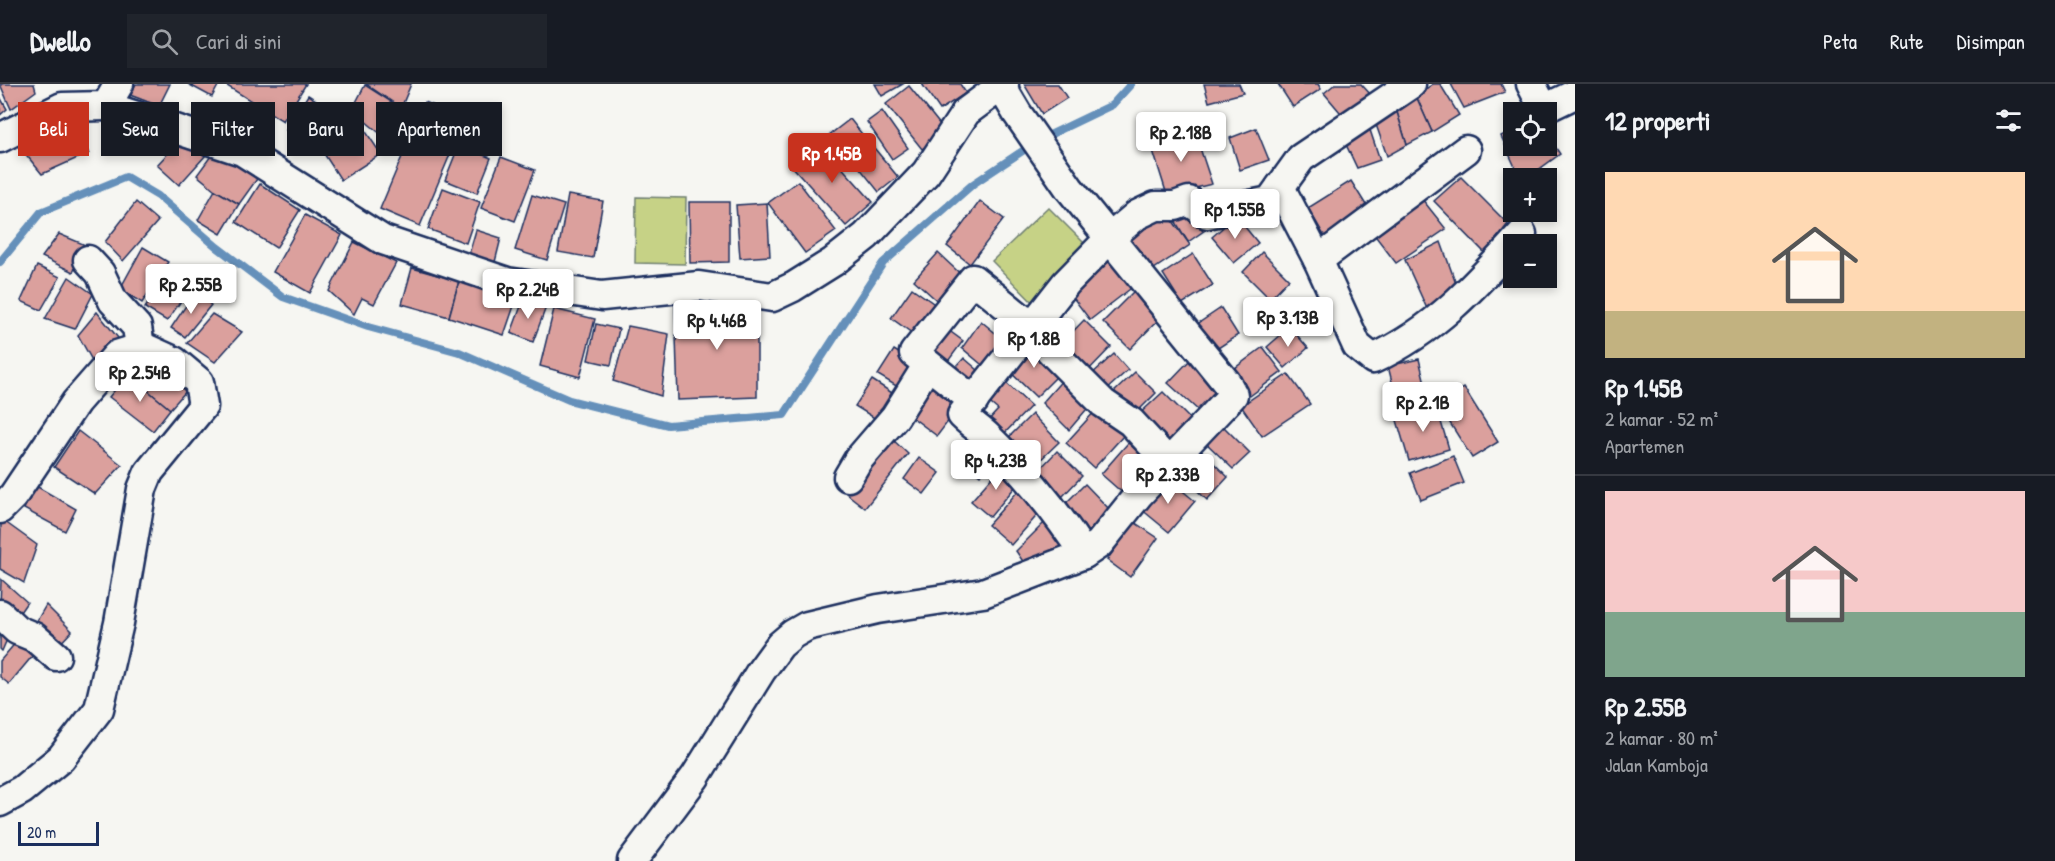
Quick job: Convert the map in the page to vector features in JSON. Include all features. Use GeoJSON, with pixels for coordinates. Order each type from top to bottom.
{"type":"FeatureCollection","features":[{"type":"Feature","properties":{"kind":"street"},"geometry":{"type":"LineString","coordinates":[[1084,554],[1065,524],[987,436],[962,415],[1066,283],[1111,237],[1137,215],[1156,206],[1175,206],[1189,201],[1207,214],[1270,201],[1301,158],[1411,84]]}},
{"type":"Feature","properties":{"kind":"street"},"geometry":{"type":"LineString","coordinates":[[1531,84],[1544,109],[1575,93]]}},
{"type":"Feature","properties":{"kind":"street"},"geometry":{"type":"LineString","coordinates":[[0,138],[62,106],[113,95],[242,151],[383,240],[507,282],[602,297],[699,286],[771,297],[793,287],[833,262],[866,236],[926,173],[966,112],[1002,85],[1017,114],[1069,188],[1111,237],[1226,382],[1233,395],[1138,494],[1099,544],[1084,554],[983,593],[878,609],[807,627],[793,634],[780,645],[761,671],[695,777],[632,861]]}},
{"type":"Feature","properties":{"kind":"street"},"geometry":{"type":"LineString","coordinates":[[1318,260],[1466,150]]}},
{"type":"Feature","properties":{"kind":"street"},"geometry":{"type":"LineString","coordinates":[[1280,187],[1318,260],[1357,346],[1373,359],[1414,336],[1463,299],[1503,255]]}},
{"type":"Feature","properties":{"kind":"street"},"geometry":{"type":"LineString","coordinates":[[88,260],[100,273],[113,300],[136,327],[140,347]]}},
{"type":"Feature","properties":{"kind":"street"},"geometry":{"type":"LineString","coordinates":[[974,401],[927,366],[914,353],[973,279],[1032,327],[1043,343],[1103,403],[1131,423],[1169,463]]}},
{"type":"Feature","properties":{"kind":"street"},"geometry":{"type":"LineString","coordinates":[[0,509],[13,496],[76,402],[117,355],[140,347],[174,361],[199,382],[203,406],[148,472],[142,489],[119,623],[99,709],[61,758],[22,790],[0,802]]}},
{"type":"Feature","properties":{"kind":"street"},"geometry":{"type":"LineString","coordinates":[[848,477],[858,460],[895,417],[927,366]]}},
{"type":"Feature","properties":{"kind":"street"},"geometry":{"type":"LineString","coordinates":[[0,614],[18,630],[34,637],[56,656]]}},
{"type":"Feature","properties":{"kind":"green space"},"geometry":{"type":"Polygon","coordinates":[[[636,197],[686,198],[685,264],[635,263],[636,197]]]}},
{"type":"Feature","properties":{"kind":"green space"},"geometry":{"type":"Polygon","coordinates":[[[1048,207],[1091,250],[1035,305],[992,261],[1048,207]]]}},
{"type":"Feature","properties":{"kind":"building"},"geometry":{"type":"Polygon","coordinates":[[[0,84],[34,84],[36,91],[11,109],[0,84]]]}},
{"type":"Feature","properties":{"kind":"building"},"geometry":{"type":"Polygon","coordinates":[[[136,84],[170,84],[161,102],[148,102],[130,95],[136,84]]]}},
{"type":"Feature","properties":{"kind":"building"},"geometry":{"type":"Polygon","coordinates":[[[188,84],[219,84],[212,97],[188,84]]]}},
{"type":"Feature","properties":{"kind":"building"},"geometry":{"type":"Polygon","coordinates":[[[224,84],[306,84],[295,102],[287,102],[287,115],[283,121],[275,116],[275,102],[253,102],[224,84]]]}},
{"type":"Feature","properties":{"kind":"building"},"geometry":{"type":"Polygon","coordinates":[[[366,84],[411,84],[404,102],[392,102],[366,84]]]}},
{"type":"Feature","properties":{"kind":"building"},"geometry":{"type":"Polygon","coordinates":[[[875,84],[903,84],[882,96],[875,84]]]}},
{"type":"Feature","properties":{"kind":"building"},"geometry":{"type":"Polygon","coordinates":[[[922,84],[960,84],[966,93],[940,110],[922,84]]]}},
{"type":"Feature","properties":{"kind":"building"},"geometry":{"type":"Polygon","coordinates":[[[1024,84],[1058,84],[1067,98],[1042,114],[1024,84]]]}},
{"type":"Feature","properties":{"kind":"building"},"geometry":{"type":"Polygon","coordinates":[[[1204,84],[1239,84],[1243,93],[1209,102],[1204,84]]]}},
{"type":"Feature","properties":{"kind":"building"},"geometry":{"type":"Polygon","coordinates":[[[1278,84],[1318,84],[1321,89],[1293,107],[1278,84]]]}},
{"type":"Feature","properties":{"kind":"building"},"geometry":{"type":"Polygon","coordinates":[[[1335,84],[1361,84],[1371,95],[1345,118],[1324,93],[1335,84]]]}},
{"type":"Feature","properties":{"kind":"building"},"geometry":{"type":"Polygon","coordinates":[[[1433,84],[1440,84],[1459,115],[1432,132],[1416,96],[1433,84]]]}},
{"type":"Feature","properties":{"kind":"building"},"geometry":{"type":"Polygon","coordinates":[[[1451,84],[1501,84],[1505,92],[1464,108],[1451,84]]]}},
{"type":"Feature","properties":{"kind":"building"},"geometry":{"type":"Polygon","coordinates":[[[365,85],[392,102],[376,102],[376,130],[364,120],[364,102],[356,102],[365,85]]]}},
{"type":"Feature","properties":{"kind":"building"},"geometry":{"type":"Polygon","coordinates":[[[909,86],[945,131],[922,149],[886,104],[909,86]]]}},
{"type":"Feature","properties":{"kind":"building"},"geometry":{"type":"Polygon","coordinates":[[[308,95],[319,102],[304,102],[308,95]]]}},
{"type":"Feature","properties":{"kind":"building"},"geometry":{"type":"Polygon","coordinates":[[[1416,96],[1432,132],[1407,145],[1396,109],[1416,96]]]}},
{"type":"Feature","properties":{"kind":"building"},"geometry":{"type":"Polygon","coordinates":[[[0,97],[7,109],[0,115],[0,97]]]}},
{"type":"Feature","properties":{"kind":"building"},"geometry":{"type":"Polygon","coordinates":[[[1396,109],[1407,145],[1387,156],[1374,119],[1396,109]]]}},
{"type":"Feature","properties":{"kind":"building"},"geometry":{"type":"Polygon","coordinates":[[[882,111],[908,148],[892,159],[867,122],[882,111]]]}},
{"type":"Feature","properties":{"kind":"building"},"geometry":{"type":"Polygon","coordinates":[[[850,119],[866,139],[844,156],[828,136],[850,119]]]}},
{"type":"Feature","properties":{"kind":"building"},"geometry":{"type":"Polygon","coordinates":[[[1368,124],[1380,160],[1357,168],[1342,136],[1368,124]]]}},
{"type":"Feature","properties":{"kind":"building"},"geometry":{"type":"Polygon","coordinates":[[[1256,128],[1269,160],[1240,170],[1230,138],[1256,128]]]}},
{"type":"Feature","properties":{"kind":"building"},"geometry":{"type":"Polygon","coordinates":[[[364,129],[376,147],[376,156],[378,156],[341,180],[325,156],[364,156],[364,129]]]}},
{"type":"Feature","properties":{"kind":"building"},"geometry":{"type":"Polygon","coordinates":[[[1194,130],[1212,184],[1167,195],[1150,141],[1194,130]]]}},
{"type":"Feature","properties":{"kind":"building"},"geometry":{"type":"Polygon","coordinates":[[[184,136],[191,142],[191,156],[205,156],[179,185],[157,165],[165,156],[179,156],[179,141],[184,136]]]}},
{"type":"Feature","properties":{"kind":"building"},"geometry":{"type":"Polygon","coordinates":[[[818,141],[873,202],[846,226],[791,165],[818,141]]]}},
{"type":"Feature","properties":{"kind":"building"},"geometry":{"type":"Polygon","coordinates":[[[870,143],[898,177],[879,192],[851,157],[870,143]]]}},
{"type":"Feature","properties":{"kind":"building"},"geometry":{"type":"Polygon","coordinates":[[[1557,150],[1560,154],[1541,168],[1515,168],[1510,156],[1557,156],[1557,150]]]}},
{"type":"Feature","properties":{"kind":"building"},"geometry":{"type":"Polygon","coordinates":[[[27,156],[82,156],[42,174],[27,156]]]}},
{"type":"Feature","properties":{"kind":"building"},"geometry":{"type":"Polygon","coordinates":[[[211,156],[226,156],[257,179],[239,204],[215,190],[197,175],[211,156]]]}},
{"type":"Feature","properties":{"kind":"building"},"geometry":{"type":"Polygon","coordinates":[[[402,156],[449,156],[420,226],[380,209],[402,156]]]}},
{"type":"Feature","properties":{"kind":"building"},"geometry":{"type":"Polygon","coordinates":[[[455,156],[491,158],[477,193],[445,180],[455,156]]]}},
{"type":"Feature","properties":{"kind":"building"},"geometry":{"type":"Polygon","coordinates":[[[501,157],[535,170],[515,221],[481,208],[501,157]]]}},
{"type":"Feature","properties":{"kind":"building"},"geometry":{"type":"Polygon","coordinates":[[[1461,177],[1503,219],[1503,222],[1508,224],[1485,253],[1434,201],[1461,177]]]}},
{"type":"Feature","properties":{"kind":"building"},"geometry":{"type":"Polygon","coordinates":[[[798,181],[836,231],[805,253],[768,203],[798,181]]]}},
{"type":"Feature","properties":{"kind":"building"},"geometry":{"type":"Polygon","coordinates":[[[1351,181],[1371,213],[1326,239],[1308,208],[1351,181]]]}},
{"type":"Feature","properties":{"kind":"building"},"geometry":{"type":"Polygon","coordinates":[[[260,184],[300,210],[276,248],[236,222],[260,184]]]}},
{"type":"Feature","properties":{"kind":"building"},"geometry":{"type":"Polygon","coordinates":[[[443,188],[480,202],[466,243],[428,229],[443,188]]]}},
{"type":"Feature","properties":{"kind":"building"},"geometry":{"type":"Polygon","coordinates":[[[215,190],[239,204],[221,234],[198,220],[215,190]]]}},
{"type":"Feature","properties":{"kind":"building"},"geometry":{"type":"Polygon","coordinates":[[[532,195],[564,205],[547,260],[515,250],[532,195]]]}},
{"type":"Feature","properties":{"kind":"building"},"geometry":{"type":"Polygon","coordinates":[[[568,195],[603,201],[593,258],[558,252],[568,195]]]}},
{"type":"Feature","properties":{"kind":"building"},"geometry":{"type":"Polygon","coordinates":[[[1422,199],[1446,229],[1396,263],[1373,233],[1422,199]]]}},
{"type":"Feature","properties":{"kind":"building"},"geometry":{"type":"Polygon","coordinates":[[[980,201],[1004,219],[970,264],[947,246],[980,201]]]}},
{"type":"Feature","properties":{"kind":"building"},"geometry":{"type":"Polygon","coordinates":[[[136,202],[158,221],[123,261],[105,242],[136,202]]]}},
{"type":"Feature","properties":{"kind":"building"},"geometry":{"type":"Polygon","coordinates":[[[689,202],[729,202],[729,262],[690,263],[689,202]]]}},
{"type":"Feature","properties":{"kind":"building"},"geometry":{"type":"Polygon","coordinates":[[[767,203],[770,256],[740,258],[736,205],[767,203]]]}},
{"type":"Feature","properties":{"kind":"building"},"geometry":{"type":"Polygon","coordinates":[[[1192,206],[1208,228],[1188,242],[1174,219],[1192,206]]]}},
{"type":"Feature","properties":{"kind":"building"},"geometry":{"type":"Polygon","coordinates":[[[1165,210],[1190,245],[1151,271],[1127,235],[1165,210]]]}},
{"type":"Feature","properties":{"kind":"building"},"geometry":{"type":"Polygon","coordinates":[[[305,215],[342,235],[310,293],[273,272],[305,215]]]}},
{"type":"Feature","properties":{"kind":"building"},"geometry":{"type":"Polygon","coordinates":[[[1236,216],[1258,243],[1234,263],[1212,237],[1236,216]]]}},
{"type":"Feature","properties":{"kind":"building"},"geometry":{"type":"Polygon","coordinates":[[[476,230],[501,238],[495,262],[469,254],[476,230]]]}},
{"type":"Feature","properties":{"kind":"building"},"geometry":{"type":"Polygon","coordinates":[[[59,234],[88,246],[73,272],[42,257],[59,234]]]}},
{"type":"Feature","properties":{"kind":"building"},"geometry":{"type":"Polygon","coordinates":[[[354,242],[396,263],[374,304],[362,298],[354,314],[329,291],[354,242]]]}},
{"type":"Feature","properties":{"kind":"building"},"geometry":{"type":"Polygon","coordinates":[[[1441,242],[1460,295],[1428,311],[1405,260],[1441,242]]]}},
{"type":"Feature","properties":{"kind":"building"},"geometry":{"type":"Polygon","coordinates":[[[143,247],[168,262],[142,303],[120,289],[143,247]]]}},
{"type":"Feature","properties":{"kind":"building"},"geometry":{"type":"Polygon","coordinates":[[[1262,252],[1289,279],[1270,299],[1243,272],[1262,252]]]}},
{"type":"Feature","properties":{"kind":"building"},"geometry":{"type":"Polygon","coordinates":[[[938,253],[967,280],[943,306],[914,280],[938,253]]]}},
{"type":"Feature","properties":{"kind":"building"},"geometry":{"type":"Polygon","coordinates":[[[1193,254],[1213,285],[1182,304],[1163,274],[1193,254]]]}},
{"type":"Feature","properties":{"kind":"building"},"geometry":{"type":"Polygon","coordinates":[[[1111,258],[1134,286],[1090,320],[1068,291],[1111,258]]]}},
{"type":"Feature","properties":{"kind":"building"},"geometry":{"type":"Polygon","coordinates":[[[37,266],[60,277],[41,310],[21,301],[37,266]]]}},
{"type":"Feature","properties":{"kind":"building"},"geometry":{"type":"Polygon","coordinates":[[[173,267],[195,281],[167,321],[145,308],[173,267]]]}},
{"type":"Feature","properties":{"kind":"building"},"geometry":{"type":"Polygon","coordinates":[[[412,268],[459,281],[449,317],[402,304],[412,268]]]}},
{"type":"Feature","properties":{"kind":"building"},"geometry":{"type":"Polygon","coordinates":[[[69,277],[93,294],[75,329],[45,319],[69,277]]]}},
{"type":"Feature","properties":{"kind":"building"},"geometry":{"type":"Polygon","coordinates":[[[459,281],[516,300],[504,335],[449,317],[459,281]]]}},
{"type":"Feature","properties":{"kind":"building"},"geometry":{"type":"Polygon","coordinates":[[[912,288],[940,308],[919,338],[891,318],[912,288]]]}},
{"type":"Feature","properties":{"kind":"building"},"geometry":{"type":"Polygon","coordinates":[[[1135,290],[1162,316],[1130,349],[1103,322],[1135,290]]]}},
{"type":"Feature","properties":{"kind":"building"},"geometry":{"type":"Polygon","coordinates":[[[195,292],[211,305],[185,337],[171,328],[195,292]]]}},
{"type":"Feature","properties":{"kind":"building"},"geometry":{"type":"Polygon","coordinates":[[[524,298],[546,307],[533,342],[511,333],[524,298]]]}},
{"type":"Feature","properties":{"kind":"building"},"geometry":{"type":"Polygon","coordinates":[[[675,304],[757,304],[757,397],[678,400],[675,304]]]}},
{"type":"Feature","properties":{"kind":"building"},"geometry":{"type":"Polygon","coordinates":[[[1221,308],[1238,335],[1212,352],[1193,327],[1221,308]]]}},
{"type":"Feature","properties":{"kind":"building"},"geometry":{"type":"Polygon","coordinates":[[[554,309],[595,319],[580,377],[540,366],[554,309]]]}},
{"type":"Feature","properties":{"kind":"building"},"geometry":{"type":"Polygon","coordinates":[[[97,312],[118,338],[93,362],[78,335],[97,312]]]}},
{"type":"Feature","properties":{"kind":"building"},"geometry":{"type":"Polygon","coordinates":[[[212,314],[242,332],[215,362],[187,343],[212,314]]]}},
{"type":"Feature","properties":{"kind":"building"},"geometry":{"type":"Polygon","coordinates":[[[1084,320],[1111,347],[1083,376],[1056,349],[1084,320]]]}},
{"type":"Feature","properties":{"kind":"building"},"geometry":{"type":"Polygon","coordinates":[[[981,321],[1006,342],[987,369],[962,348],[981,321]]]}},
{"type":"Feature","properties":{"kind":"building"},"geometry":{"type":"Polygon","coordinates":[[[596,324],[619,329],[611,365],[588,360],[596,324]]]}},
{"type":"Feature","properties":{"kind":"building"},"geometry":{"type":"Polygon","coordinates":[[[628,326],[669,334],[661,396],[613,381],[628,326]]]}},
{"type":"Feature","properties":{"kind":"building"},"geometry":{"type":"Polygon","coordinates":[[[944,327],[963,341],[943,368],[923,353],[944,327]]]}},
{"type":"Feature","properties":{"kind":"building"},"geometry":{"type":"Polygon","coordinates":[[[1290,327],[1308,348],[1285,368],[1267,347],[1290,327]]]}},
{"type":"Feature","properties":{"kind":"building"},"geometry":{"type":"Polygon","coordinates":[[[1032,340],[1062,371],[1036,397],[1005,367],[1032,340]]]}},
{"type":"Feature","properties":{"kind":"building"},"geometry":{"type":"Polygon","coordinates":[[[1263,347],[1282,372],[1250,396],[1231,371],[1263,347]]]}},
{"type":"Feature","properties":{"kind":"building"},"geometry":{"type":"Polygon","coordinates":[[[894,350],[919,366],[903,390],[878,375],[894,350]]]}},
{"type":"Feature","properties":{"kind":"building"},"geometry":{"type":"Polygon","coordinates":[[[1114,354],[1128,370],[1105,391],[1091,375],[1114,354]]]}},
{"type":"Feature","properties":{"kind":"building"},"geometry":{"type":"Polygon","coordinates":[[[144,358],[187,390],[170,409],[128,374],[144,358]]]}},
{"type":"Feature","properties":{"kind":"building"},"geometry":{"type":"Polygon","coordinates":[[[964,358],[985,376],[970,393],[949,375],[964,358]]]}},
{"type":"Feature","properties":{"kind":"building"},"geometry":{"type":"Polygon","coordinates":[[[1419,359],[1431,407],[1400,414],[1388,366],[1419,359]]]}},
{"type":"Feature","properties":{"kind":"building"},"geometry":{"type":"Polygon","coordinates":[[[1189,361],[1220,390],[1200,412],[1168,383],[1189,361]]]}},
{"type":"Feature","properties":{"kind":"building"},"geometry":{"type":"Polygon","coordinates":[[[1135,372],[1156,393],[1132,417],[1111,395],[1135,372]]]}},
{"type":"Feature","properties":{"kind":"building"},"geometry":{"type":"Polygon","coordinates":[[[128,374],[170,409],[153,431],[109,397],[128,374]]]}},
{"type":"Feature","properties":{"kind":"building"},"geometry":{"type":"Polygon","coordinates":[[[1288,374],[1310,404],[1262,436],[1241,406],[1288,374]]]}},
{"type":"Feature","properties":{"kind":"building"},"geometry":{"type":"Polygon","coordinates":[[[1065,377],[1092,403],[1069,430],[1042,403],[1065,377]]]}},
{"type":"Feature","properties":{"kind":"building"},"geometry":{"type":"Polygon","coordinates":[[[929,378],[962,403],[937,436],[904,411],[929,378]]]}},
{"type":"Feature","properties":{"kind":"building"},"geometry":{"type":"Polygon","coordinates":[[[872,380],[900,398],[884,424],[855,406],[872,380]]]}},
{"type":"Feature","properties":{"kind":"building"},"geometry":{"type":"Polygon","coordinates":[[[1003,380],[1031,406],[1000,438],[985,424],[998,410],[985,399],[1003,380]]]}},
{"type":"Feature","properties":{"kind":"building"},"geometry":{"type":"Polygon","coordinates":[[[1464,388],[1498,442],[1472,458],[1438,404],[1464,388]]]}},
{"type":"Feature","properties":{"kind":"building"},"geometry":{"type":"Polygon","coordinates":[[[1163,392],[1194,423],[1167,449],[1136,417],[1163,392]]]}},
{"type":"Feature","properties":{"kind":"building"},"geometry":{"type":"Polygon","coordinates":[[[1436,405],[1449,449],[1409,461],[1396,417],[1436,405]]]}},
{"type":"Feature","properties":{"kind":"building"},"geometry":{"type":"Polygon","coordinates":[[[1096,410],[1124,435],[1094,468],[1066,443],[1096,410]]]}},
{"type":"Feature","properties":{"kind":"building"},"geometry":{"type":"Polygon","coordinates":[[[1032,414],[1059,442],[1034,466],[1007,439],[1032,414]]]}},
{"type":"Feature","properties":{"kind":"building"},"geometry":{"type":"Polygon","coordinates":[[[1221,424],[1250,453],[1233,469],[1204,441],[1221,424]]]}},
{"type":"Feature","properties":{"kind":"building"},"geometry":{"type":"Polygon","coordinates":[[[78,431],[122,465],[95,494],[54,467],[78,431]]]}},
{"type":"Feature","properties":{"kind":"building"},"geometry":{"type":"Polygon","coordinates":[[[973,435],[996,454],[980,475],[956,456],[973,435]]]}},
{"type":"Feature","properties":{"kind":"building"},"geometry":{"type":"Polygon","coordinates":[[[890,437],[908,454],[865,508],[842,490],[890,437]]]}},
{"type":"Feature","properties":{"kind":"building"},"geometry":{"type":"Polygon","coordinates":[[[1128,443],[1153,465],[1126,496],[1101,474],[1128,443]]]}},
{"type":"Feature","properties":{"kind":"building"},"geometry":{"type":"Polygon","coordinates":[[[1199,449],[1228,477],[1207,500],[1177,471],[1199,449]]]}},
{"type":"Feature","properties":{"kind":"building"},"geometry":{"type":"Polygon","coordinates":[[[1057,451],[1082,476],[1062,497],[1036,473],[1057,451]]]}},
{"type":"Feature","properties":{"kind":"building"},"geometry":{"type":"Polygon","coordinates":[[[1453,456],[1464,483],[1421,500],[1410,473],[1453,456]]]}},
{"type":"Feature","properties":{"kind":"building"},"geometry":{"type":"Polygon","coordinates":[[[919,458],[940,473],[924,494],[904,479],[919,458]]]}},
{"type":"Feature","properties":{"kind":"building"},"geometry":{"type":"Polygon","coordinates":[[[1002,466],[1020,481],[990,517],[971,501],[1002,466]]]}},
{"type":"Feature","properties":{"kind":"building"},"geometry":{"type":"Polygon","coordinates":[[[1167,478],[1195,501],[1169,532],[1141,509],[1167,478]]]}},
{"type":"Feature","properties":{"kind":"building"},"geometry":{"type":"Polygon","coordinates":[[[1085,484],[1111,511],[1085,536],[1059,510],[1085,484]]]}},
{"type":"Feature","properties":{"kind":"building"},"geometry":{"type":"Polygon","coordinates":[[[36,486],[76,509],[65,531],[24,509],[36,486]]]}},
{"type":"Feature","properties":{"kind":"building"},"geometry":{"type":"Polygon","coordinates":[[[1018,491],[1041,511],[1011,545],[988,525],[1018,491]]]}},
{"type":"Feature","properties":{"kind":"building"},"geometry":{"type":"Polygon","coordinates":[[[1,519],[37,545],[24,583],[0,569],[1,519]]]}},
{"type":"Feature","properties":{"kind":"building"},"geometry":{"type":"Polygon","coordinates":[[[1045,522],[1073,550],[1024,563],[1016,551],[1045,522]]]}},
{"type":"Feature","properties":{"kind":"building"},"geometry":{"type":"Polygon","coordinates":[[[1134,522],[1158,538],[1130,577],[1107,560],[1134,522]]]}},
{"type":"Feature","properties":{"kind":"building"},"geometry":{"type":"Polygon","coordinates":[[[1,579],[27,602],[16,618],[0,606],[1,579]]]}},
{"type":"Feature","properties":{"kind":"building"},"geometry":{"type":"Polygon","coordinates":[[[46,605],[72,631],[54,650],[31,631],[46,605]]]}},
{"type":"Feature","properties":{"kind":"building"},"geometry":{"type":"Polygon","coordinates":[[[0,624],[11,630],[2,651],[0,649],[0,624]]]}},
{"type":"Feature","properties":{"kind":"building"},"geometry":{"type":"Polygon","coordinates":[[[17,641],[34,654],[9,684],[0,677],[0,661],[17,641]]]}},
{"type":"Feature","properties":{"kind":"waterway"},"geometry":{"type":"LineString","coordinates":[[0,262],[41,212],[126,177],[158,196],[217,247],[283,297],[368,327],[459,352],[569,400],[668,425],[784,415],[883,263],[973,184],[1039,140],[1112,105],[1131,84]]}}]}
